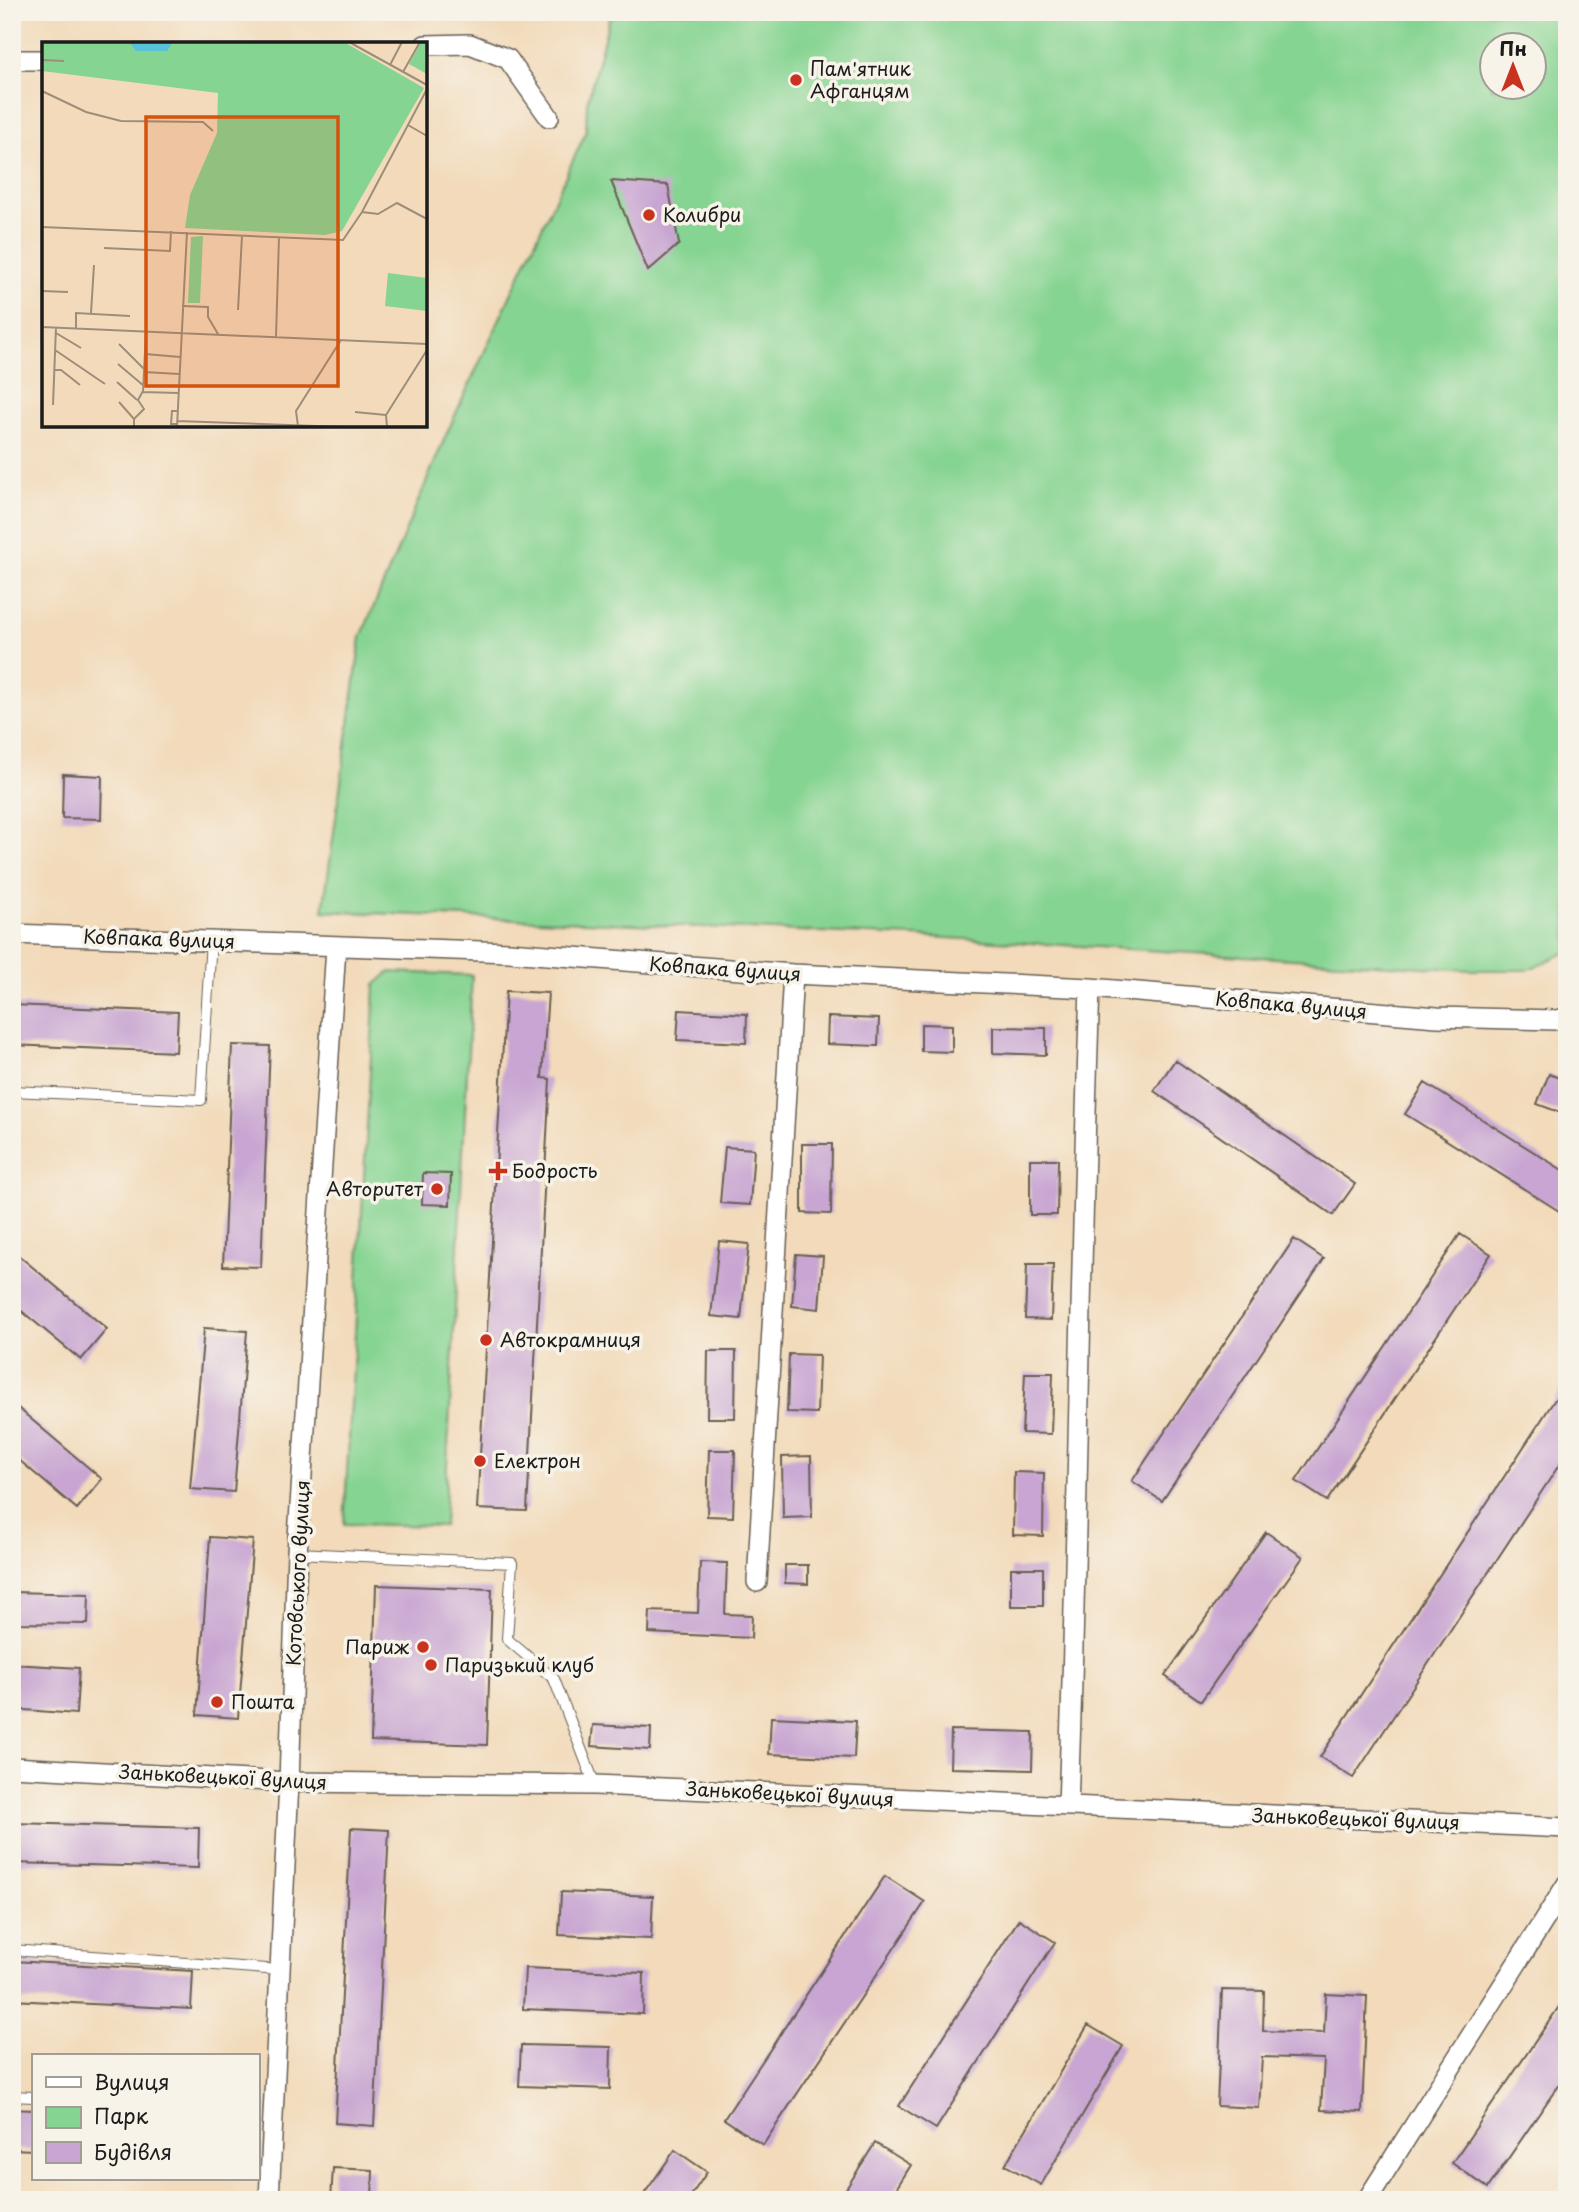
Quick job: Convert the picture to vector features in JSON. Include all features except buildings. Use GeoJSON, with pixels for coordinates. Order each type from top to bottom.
{"type":"FeatureCollection","features":[{"type":"Feature","properties":{"kind":"street"},"geometry":{"type":"LineString","coordinates":[[427,45],[470,44],[508,59],[549,117]]}},
{"type":"Feature","properties":{"kind":"street"},"geometry":{"type":"LineString","coordinates":[[12,60],[42,60]]}},
{"type":"Feature","properties":{"kind":"street","name":"Ковпака вулиця"},"geometry":{"type":"LineString","coordinates":[[12,934],[509,952],[793,974],[1090,988],[1437,1017],[1567,1018]]}},
{"type":"Feature","properties":{"kind":"street","name":"Котовського вулиця"},"geometry":{"type":"LineString","coordinates":[[269,2200],[269,2112],[280,1970],[297,1553],[336,947]]}},
{"type":"Feature","properties":{"kind":"street"},"geometry":{"type":"LineString","coordinates":[[757,1582],[793,974]]}},
{"type":"Feature","properties":{"kind":"street"},"geometry":{"type":"LineString","coordinates":[[1068,1806],[1076,1592],[1084,1156],[1090,988]]}},
{"type":"Feature","properties":{"kind":"street","name":"Заньковецької вулиця"},"geometry":{"type":"LineString","coordinates":[[12,1767],[289,1782],[595,1785],[1567,1828]]}},
{"type":"Feature","properties":{"kind":"street"},"geometry":{"type":"LineString","coordinates":[[1367,2200],[1567,1884]]}},
{"type":"Feature","properties":{"kind":"lane"},"geometry":{"type":"LineString","coordinates":[[12,1091],[201,1100],[211,940]]}},
{"type":"Feature","properties":{"kind":"lane"},"geometry":{"type":"LineString","coordinates":[[297,1553],[512,1563],[507,1639],[554,1679],[595,1785]]}},
{"type":"Feature","properties":{"kind":"lane"},"geometry":{"type":"LineString","coordinates":[[12,1951],[280,1970]]}},
{"type":"Feature","properties":{"kind":"lane"},"geometry":{"type":"LineString","coordinates":[[12,2096],[32,2097]]}},
{"type":"Feature","properties":{"kind":"green space"},"geometry":{"type":"Polygon","coordinates":[[[611,12],[1567,12],[1567,952],[1527,970],[1470,970],[914,936],[323,911],[361,637],[446,435],[586,132],[587,103],[611,12]]]}},
{"type":"Feature","properties":{"kind":"green space"},"geometry":{"type":"Polygon","coordinates":[[[390,972],[472,975],[444,1526],[344,1524],[375,985],[390,972]]]}},
{"type":"Feature","properties":{"kind":"place","name":"Пам'ятник Афганцям"},"geometry":{"type":"Point","coordinates":[796,80]}},
{"type":"Feature","properties":{"kind":"place","name":"Колибри"},"geometry":{"type":"Point","coordinates":[649,215]}},
{"type":"Feature","properties":{"kind":"place","name":"Бодрость"},"geometry":{"type":"Point","coordinates":[498,1171]}},
{"type":"Feature","properties":{"kind":"place","name":"Авторитет"},"geometry":{"type":"Point","coordinates":[437,1189]}},
{"type":"Feature","properties":{"kind":"place","name":"Автокрамниця"},"geometry":{"type":"Point","coordinates":[486,1340]}},
{"type":"Feature","properties":{"kind":"place","name":"Електрон"},"geometry":{"type":"Point","coordinates":[480,1461]}},
{"type":"Feature","properties":{"kind":"place","name":"Париж"},"geometry":{"type":"Point","coordinates":[423,1647]}},
{"type":"Feature","properties":{"kind":"place","name":"Паризький клуб"},"geometry":{"type":"Point","coordinates":[431,1665]}},
{"type":"Feature","properties":{"kind":"place","name":"Пошта"},"geometry":{"type":"Point","coordinates":[217,1702]}}]}
